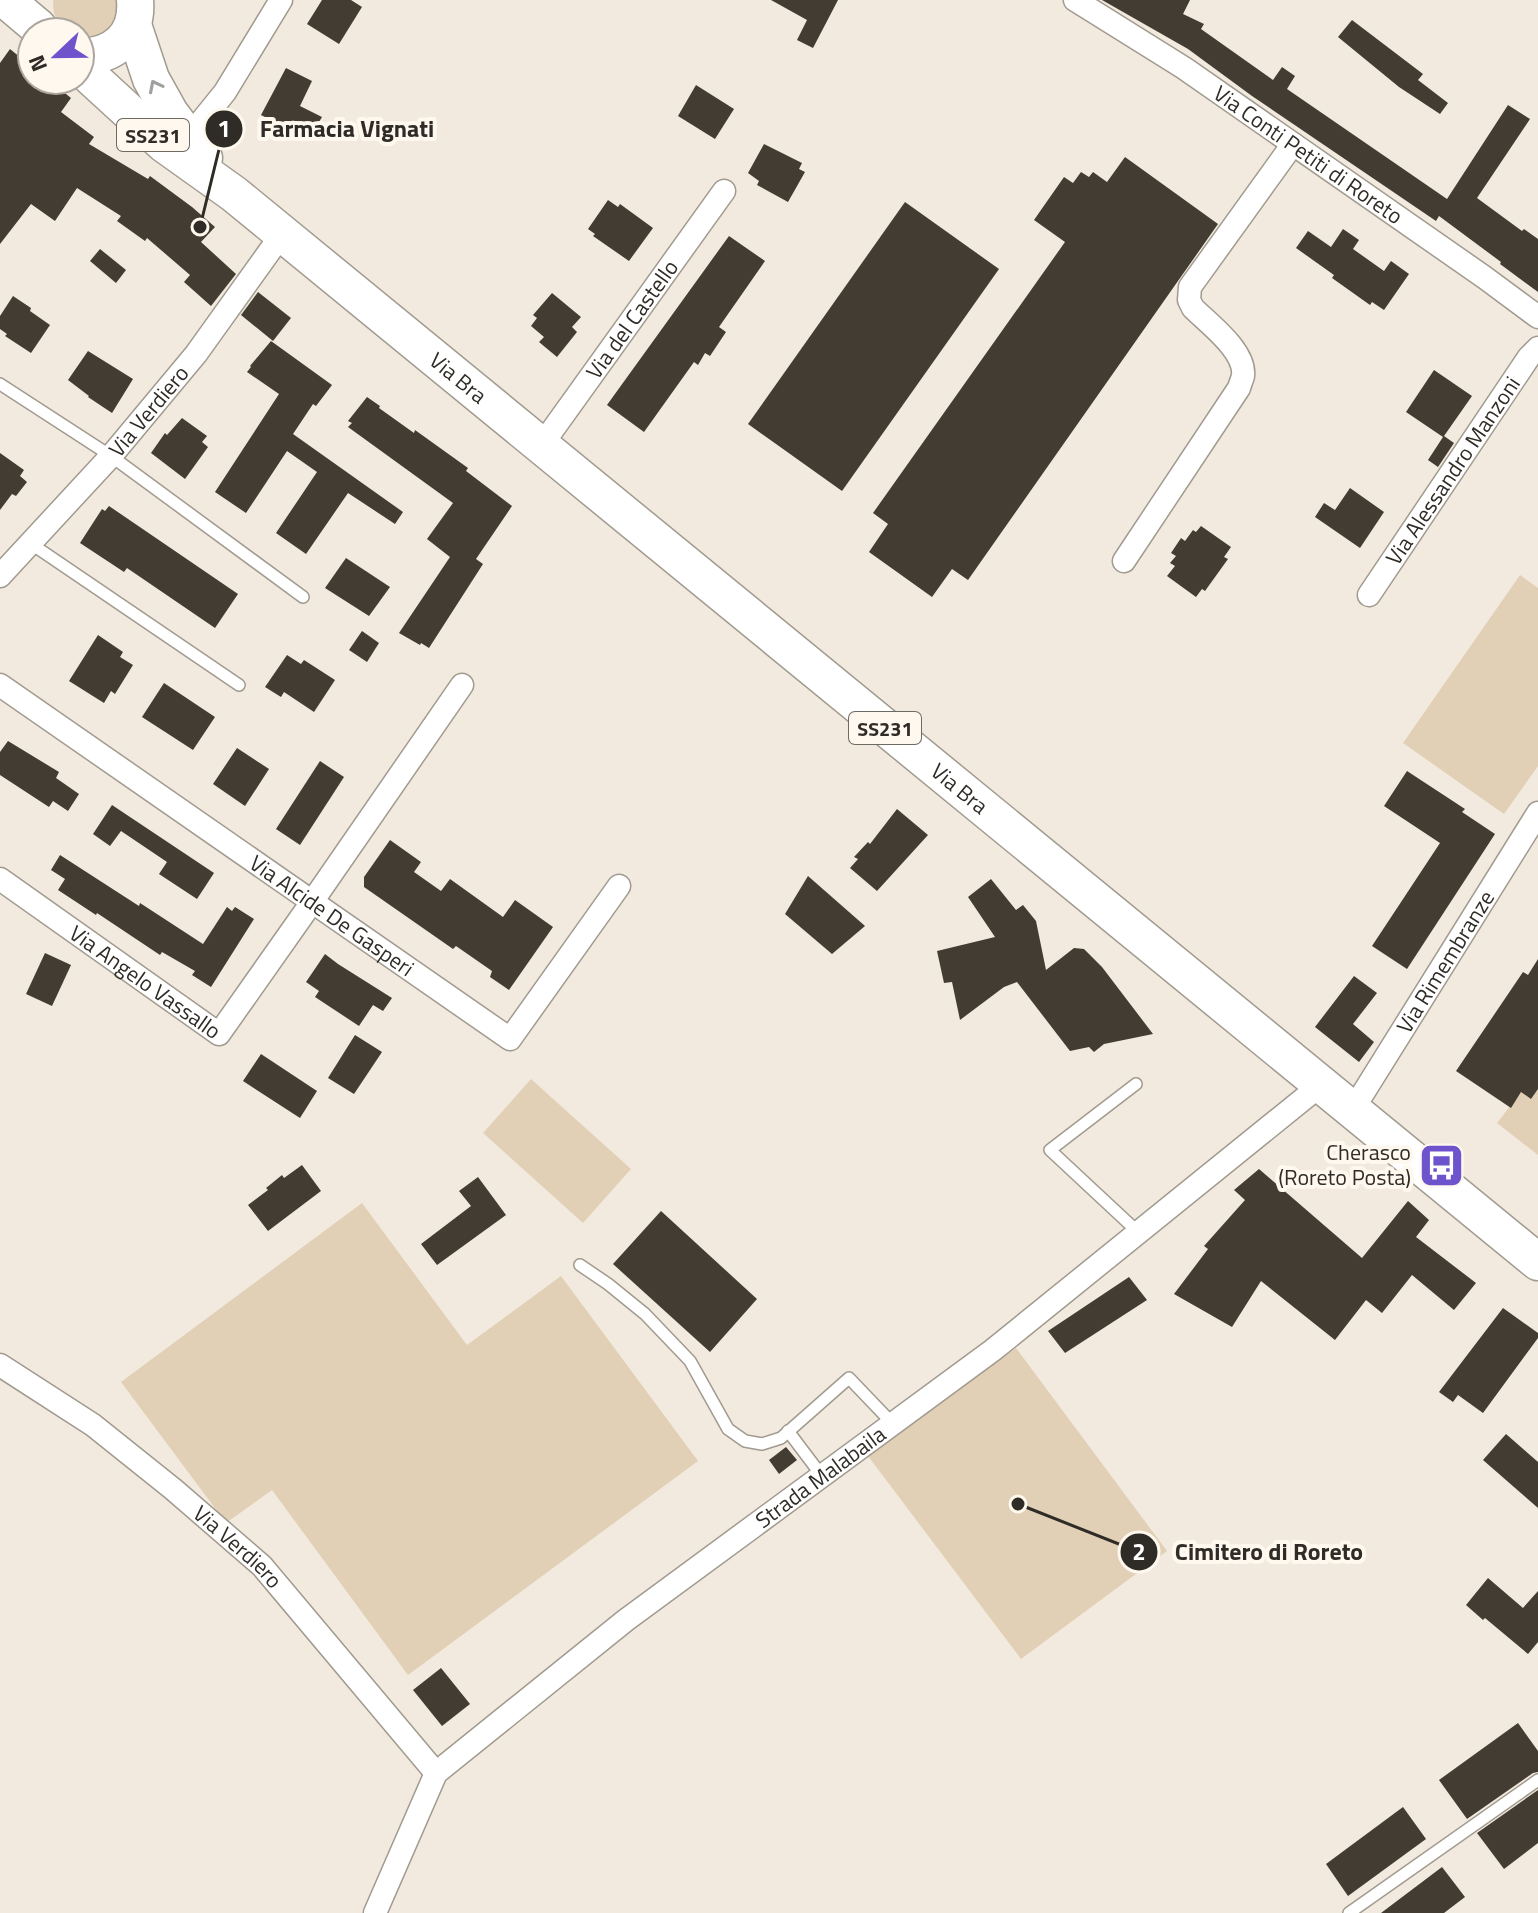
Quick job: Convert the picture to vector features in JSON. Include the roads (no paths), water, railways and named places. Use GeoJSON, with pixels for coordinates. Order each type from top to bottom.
{"type":"FeatureCollection","features":[{"type":"Feature","properties":{"kind":"main road"},"geometry":{"type":"LineString","coordinates":[[6,0],[32,16]]}},
{"type":"Feature","properties":{"kind":"main road","name":"Via Bra"},"geometry":{"type":"LineString","coordinates":[[134,13],[151,79],[170,113],[182,145],[234,194],[1538,1262]]}},
{"type":"Feature","properties":{"kind":"main road","name":"Via Bra"},"geometry":{"type":"LineString","coordinates":[[96,56],[112,50],[124,39],[134,13]]}},
{"type":"Feature","properties":{"kind":"main road","name":"Via Bra"},"geometry":{"type":"LineString","coordinates":[[96,82],[164,144],[182,145]]}},
{"type":"Feature","properties":{"kind":"street"},"geometry":{"type":"LineString","coordinates":[[182,145],[225,92],[281,0]]}},
{"type":"Feature","properties":{"kind":"street","name":"Via Conti Petiti di Roreto"},"geometry":{"type":"LineString","coordinates":[[1075,0],[1184,68],[1538,317]]}},
{"type":"Feature","properties":{"kind":"street"},"geometry":{"type":"LineString","coordinates":[[1124,561],[1239,388],[1243,374],[1236,350],[1193,308],[1189,300],[1190,287],[1293,144]]}},
{"type":"Feature","properties":{"kind":"street","name":"Via del Castello"},"geometry":{"type":"LineString","coordinates":[[541,446],[724,191]]}},
{"type":"Feature","properties":{"kind":"street","name":"Via Verdiero"},"geometry":{"type":"LineString","coordinates":[[0,576],[111,456],[196,354],[282,234]]}},
{"type":"Feature","properties":{"kind":"street","name":"Via Alessandro Manzoni"},"geometry":{"type":"LineString","coordinates":[[1369,595],[1538,348]]}},
{"type":"Feature","properties":{"kind":"street","name":"Via Alcide De Gasperi"},"geometry":{"type":"LineString","coordinates":[[0,685],[510,1039],[619,886]]}},
{"type":"Feature","properties":{"kind":"street","name":"Via Angelo Vassallo"},"geometry":{"type":"LineString","coordinates":[[0,879],[219,1034],[462,685]]}},
{"type":"Feature","properties":{"kind":"street","name":"Via Rimembranze"},"geometry":{"type":"LineString","coordinates":[[1352,1111],[1538,813]]}},
{"type":"Feature","properties":{"kind":"street","name":"Strada Malabaila"},"geometry":{"type":"LineString","coordinates":[[375,1913],[436,1773],[626,1620],[993,1350],[1322,1084]]}},
{"type":"Feature","properties":{"kind":"street","name":"Via Verdiero"},"geometry":{"type":"LineString","coordinates":[[0,1365],[93,1425],[262,1566],[436,1773]]}},
{"type":"Feature","properties":{"kind":"lane"},"geometry":{"type":"LineString","coordinates":[[0,384],[111,456],[303,597]]}},
{"type":"Feature","properties":{"kind":"lane"},"geometry":{"type":"LineString","coordinates":[[30,543],[239,685]]}},
{"type":"Feature","properties":{"kind":"lane"},"geometry":{"type":"LineString","coordinates":[[1136,1084],[1050,1150],[1138,1232]]}},
{"type":"Feature","properties":{"kind":"lane"},"geometry":{"type":"LineString","coordinates":[[580,1265],[645,1314],[690,1361],[734,1434],[752,1443],[762,1444],[781,1438],[849,1378],[893,1424]]}},
{"type":"Feature","properties":{"kind":"lane"},"geometry":{"type":"LineString","coordinates":[[788,1431],[822,1476]]}},
{"type":"Feature","properties":{"kind":"lane"},"geometry":{"type":"LineString","coordinates":[[1349,1913],[1538,1780]]}},
{"type":"Feature","properties":{"kind":"place","name":"Farmacia Vignati"},"geometry":{"type":"Point","coordinates":[200,227]}},
{"type":"Feature","properties":{"kind":"place","name":"Cherasco (Roreto Posta)"},"geometry":{"type":"Point","coordinates":[1442,1165]}},
{"type":"Feature","properties":{"kind":"place","name":"Cimitero di Roreto"},"geometry":{"type":"Point","coordinates":[1018,1504]}}]}
